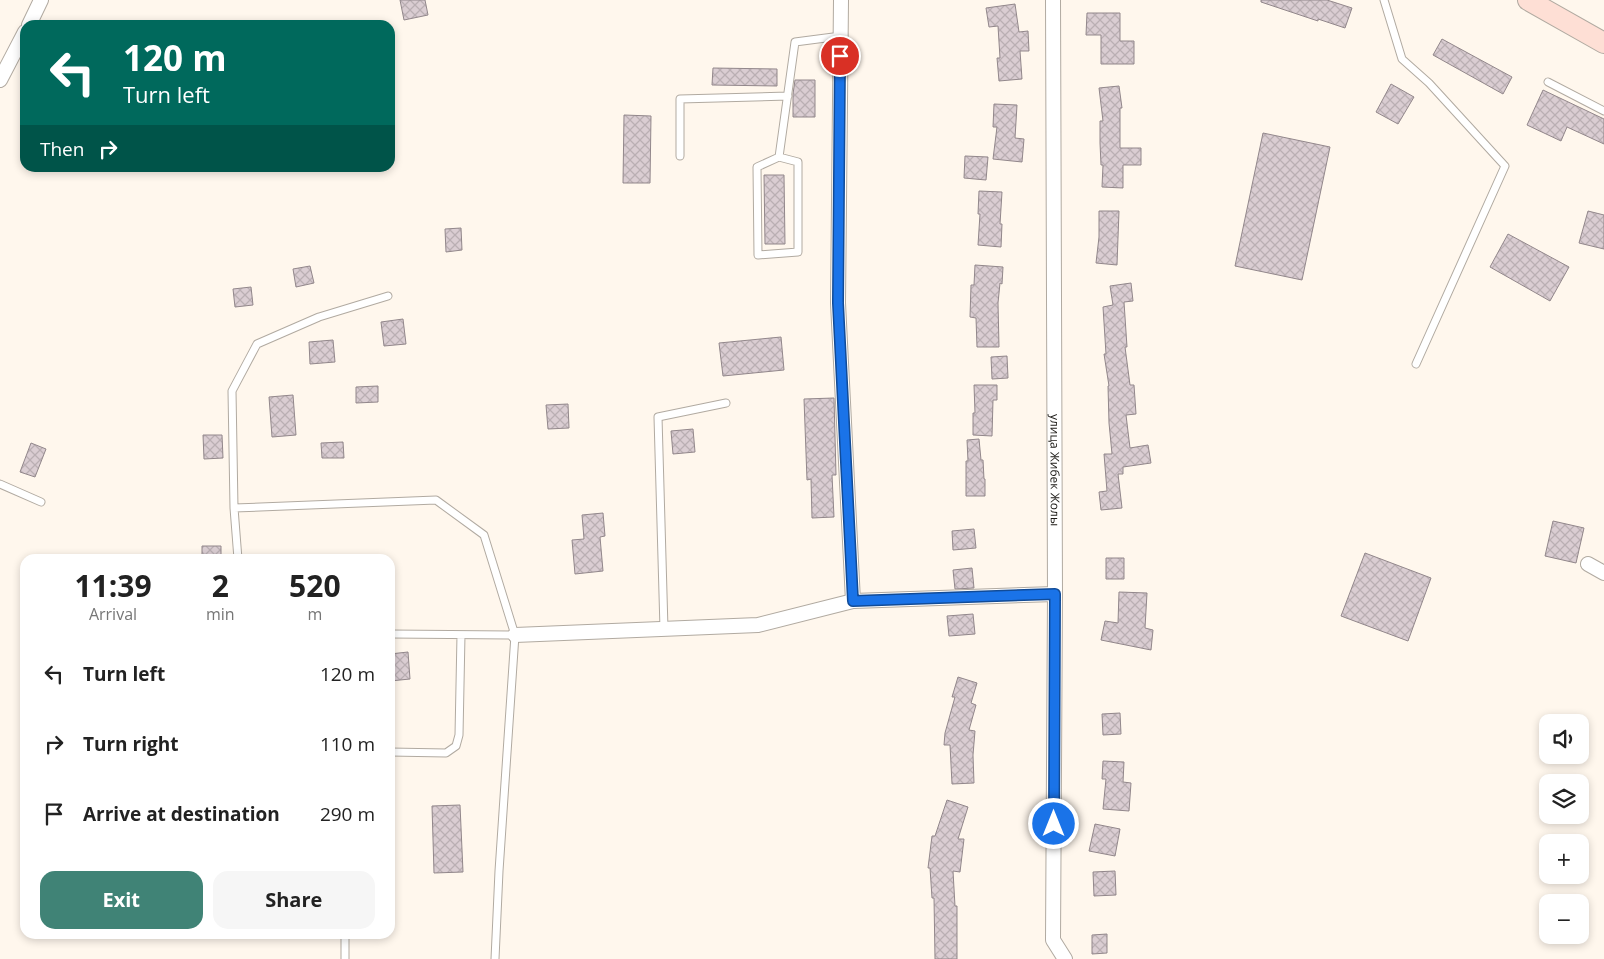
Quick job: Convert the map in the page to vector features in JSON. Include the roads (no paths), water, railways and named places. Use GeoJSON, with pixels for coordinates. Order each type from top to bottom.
{"type":"FeatureCollection","features":[{"type":"Feature","properties":{"kind":"main road"},"geometry":{"type":"LineString","coordinates":[[1528,0],[1604,43]]}},
{"type":"Feature","properties":{"kind":"street"},"geometry":{"type":"LineString","coordinates":[[31,20],[41,0]]}},
{"type":"Feature","properties":{"kind":"street"},"geometry":{"type":"LineString","coordinates":[[841,0],[838,303],[853,601]]}},
{"type":"Feature","properties":{"kind":"street","name":"улица Жибек Жолы"},"geometry":{"type":"LineString","coordinates":[[1053,0],[1054,940],[1065,959]]}},
{"type":"Feature","properties":{"kind":"street"},"geometry":{"type":"LineString","coordinates":[[0,80],[20,42]]}},
{"type":"Feature","properties":{"kind":"street"},"geometry":{"type":"LineString","coordinates":[[1588,564],[1604,573]]}},
{"type":"Feature","properties":{"kind":"street"},"geometry":{"type":"LineString","coordinates":[[516,635],[758,625],[853,601],[1055,594]]}},
{"type":"Feature","properties":{"kind":"lane"},"geometry":{"type":"LineString","coordinates":[[1384,0],[1402,59],[1429,83],[1505,166],[1416,364]]}},
{"type":"Feature","properties":{"kind":"lane"},"geometry":{"type":"LineString","coordinates":[[779,157],[795,42],[841,36]]}},
{"type":"Feature","properties":{"kind":"lane"},"geometry":{"type":"LineString","coordinates":[[1548,82],[1604,111]]}},
{"type":"Feature","properties":{"kind":"lane"},"geometry":{"type":"LineString","coordinates":[[680,156],[680,99],[788,96]]}},
{"type":"Feature","properties":{"kind":"lane"},"geometry":{"type":"LineString","coordinates":[[779,157],[798,162],[798,252],[758,255],[757,167],[779,157]]}},
{"type":"Feature","properties":{"kind":"lane"},"geometry":{"type":"LineString","coordinates":[[238,554],[234,508],[232,390],[257,344],[319,317],[388,296]]}},
{"type":"Feature","properties":{"kind":"lane"},"geometry":{"type":"LineString","coordinates":[[664,629],[658,417],[726,403]]}},
{"type":"Feature","properties":{"kind":"lane"},"geometry":{"type":"LineString","coordinates":[[0,484],[41,502]]}},
{"type":"Feature","properties":{"kind":"lane"},"geometry":{"type":"LineString","coordinates":[[234,508],[436,500],[484,535],[516,635],[499,871],[495,959]]}},
{"type":"Feature","properties":{"kind":"lane"},"geometry":{"type":"LineString","coordinates":[[395,634],[516,635]]}},
{"type":"Feature","properties":{"kind":"lane"},"geometry":{"type":"LineString","coordinates":[[395,752],[446,753],[456,746],[459,735],[461,635]]}},
{"type":"Feature","properties":{"kind":"lane"},"geometry":{"type":"LineString","coordinates":[[345,939],[346,959]]}}]}
